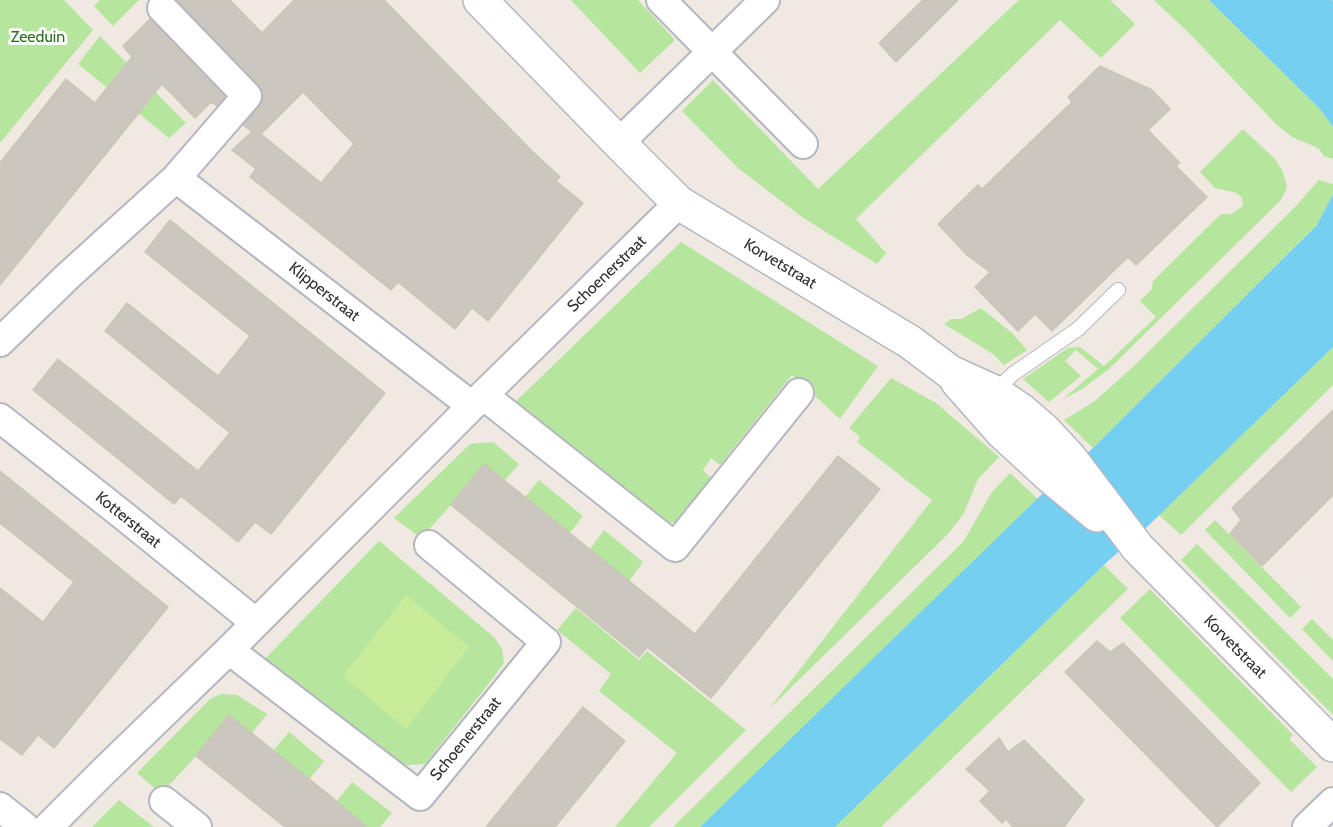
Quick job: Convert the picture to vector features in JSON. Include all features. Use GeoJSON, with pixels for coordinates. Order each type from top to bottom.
{"type":"FeatureCollection","features":[{"type":"Feature","properties":{"kind":"street","name":"Korvetstraat"},"geometry":{"type":"LineString","coordinates":[[480,0],[679,203],[910,342],[987,400],[1002,432],[1061,467],[1333,745]]}},
{"type":"Feature","properties":{"kind":"street"},"geometry":{"type":"LineString","coordinates":[[661,0],[803,144]]}},
{"type":"Feature","properties":{"kind":"street"},"geometry":{"type":"LineString","coordinates":[[619,143],[765,0]]}},
{"type":"Feature","properties":{"kind":"street"},"geometry":{"type":"LineString","coordinates":[[0,342],[68,276],[176,178],[247,96],[162,8]]}},
{"type":"Feature","properties":{"kind":"street","name":"Klipperstraat"},"geometry":{"type":"LineString","coordinates":[[176,178],[477,401]]}},
{"type":"Feature","properties":{"kind":"street","name":"Schoenerstraat"},"geometry":{"type":"LineString","coordinates":[[48,827],[679,203]]}},
{"type":"Feature","properties":{"kind":"street"},"geometry":{"type":"LineString","coordinates":[[477,401],[675,547],[799,393]]}},
{"type":"Feature","properties":{"kind":"street","name":"Kotterstraat"},"geometry":{"type":"LineString","coordinates":[[0,418],[255,622]]}},
{"type":"Feature","properties":{"kind":"street","name":"Schoenerstraat"},"geometry":{"type":"LineString","coordinates":[[229,650],[420,796],[546,642],[429,545]]}},
{"type":"Feature","properties":{"kind":"street"},"geometry":{"type":"LineString","coordinates":[[164,801],[197,827]]}},
{"type":"Feature","properties":{"kind":"street"},"geometry":{"type":"LineString","coordinates":[[1307,827],[1333,802]]}},
{"type":"Feature","properties":{"kind":"street"},"geometry":{"type":"LineString","coordinates":[[0,807],[25,827]]}},
{"type":"Feature","properties":{"kind":"lane"},"geometry":{"type":"LineString","coordinates":[[987,400],[1013,374],[1078,329],[1118,290]]}},
{"type":"Feature","properties":{"kind":"green space","name":"Zeeduin"},"geometry":{"type":"Polygon","coordinates":[[[0,0],[64,0],[93,30],[0,143],[0,0]]]}},
{"type":"Feature","properties":{"kind":"green space"},"geometry":{"type":"Polygon","coordinates":[[[100,0],[139,0],[113,26],[94,6],[100,0]]]}},
{"type":"Feature","properties":{"kind":"green space"},"geometry":{"type":"Polygon","coordinates":[[[571,0],[638,0],[675,40],[640,73],[571,0]]]}},
{"type":"Feature","properties":{"kind":"green space"},"geometry":{"type":"Polygon","coordinates":[[[1019,0],[1110,0],[1135,24],[1101,58],[1060,20],[856,219],[886,253],[877,264],[802,217],[738,168],[682,111],[713,80],[818,189],[1019,0]]]}},
{"type":"Feature","properties":{"kind":"green space"},"geometry":{"type":"Polygon","coordinates":[[[1154,0],[1209,0],[1320,109],[1333,127],[1333,159],[1324,156],[1318,148],[1292,137],[1277,125],[1190,34],[1154,0]]]}},
{"type":"Feature","properties":{"kind":"green space"},"geometry":{"type":"Polygon","coordinates":[[[100,36],[186,123],[169,138],[78,64],[100,36]]]}},
{"type":"Feature","properties":{"kind":"green space"},"geometry":{"type":"Polygon","coordinates":[[[1243,129],[1275,159],[1282,170],[1287,187],[1281,200],[1109,369],[1082,389],[1063,399],[1098,369],[1076,350],[1065,361],[1081,376],[1049,402],[1023,379],[1068,348],[1080,347],[1104,366],[1156,317],[1140,301],[1152,289],[1153,281],[1221,214],[1231,214],[1243,206],[1242,198],[1237,193],[1215,188],[1200,172],[1243,129]]]}},
{"type":"Feature","properties":{"kind":"green space"},"geometry":{"type":"Polygon","coordinates":[[[1319,180],[1333,184],[1333,194],[1317,225],[1093,448],[1064,420],[1095,401],[1135,365],[1295,207],[1319,180]]]}},
{"type":"Feature","properties":{"kind":"green space"},"geometry":{"type":"Polygon","coordinates":[[[681,242],[878,366],[840,419],[792,375],[720,465],[711,458],[703,470],[711,478],[675,522],[663,524],[513,404],[681,242]]]}},
{"type":"Feature","properties":{"kind":"green space"},"geometry":{"type":"Polygon","coordinates":[[[981,308],[1012,333],[1027,350],[1004,365],[993,354],[944,324],[951,319],[961,319],[981,308]]]}},
{"type":"Feature","properties":{"kind":"green space"},"geometry":{"type":"Polygon","coordinates":[[[1333,347],[1333,385],[1181,535],[1159,515],[1333,347]]]}},
{"type":"Feature","properties":{"kind":"green space"},"geometry":{"type":"Polygon","coordinates":[[[891,378],[936,403],[999,457],[978,479],[964,513],[948,534],[769,709],[932,500],[857,442],[860,437],[849,428],[891,378]]]}},
{"type":"Feature","properties":{"kind":"green space"},"geometry":{"type":"Polygon","coordinates":[[[493,442],[519,464],[505,480],[484,464],[421,538],[394,518],[470,444],[493,442]]]}},
{"type":"Feature","properties":{"kind":"green space"},"geometry":{"type":"Polygon","coordinates":[[[1010,473],[1038,499],[700,827],[673,827],[963,542],[992,492],[1010,473]]]}},
{"type":"Feature","properties":{"kind":"green space"},"geometry":{"type":"Polygon","coordinates":[[[539,480],[583,516],[570,533],[525,497],[539,480]]]}},
{"type":"Feature","properties":{"kind":"green space"},"geometry":{"type":"Polygon","coordinates":[[[1215,520],[1301,607],[1290,618],[1205,530],[1215,520]]]}},
{"type":"Feature","properties":{"kind":"green space"},"geometry":{"type":"Polygon","coordinates":[[[604,530],[643,562],[629,581],[590,549],[604,530]]]}},
{"type":"Feature","properties":{"kind":"green space"},"geometry":{"type":"Polygon","coordinates":[[[379,541],[494,637],[502,649],[504,663],[425,764],[408,765],[392,762],[264,660],[379,541]]]}},
{"type":"Feature","properties":{"kind":"green space"},"geometry":{"type":"Polygon","coordinates":[[[1197,544],[1333,679],[1333,715],[1181,560],[1197,544]]]}},
{"type":"Feature","properties":{"kind":"green space"},"geometry":{"type":"Polygon","coordinates":[[[1104,565],[1128,589],[881,827],[835,827],[1104,565]]]}},
{"type":"Feature","properties":{"kind":"green space"},"geometry":{"type":"Polygon","coordinates":[[[1150,589],[1293,735],[1289,739],[1317,767],[1291,792],[1120,618],[1150,589]]]}},
{"type":"Feature","properties":{"kind":"green space"},"geometry":{"type":"Polygon","coordinates":[[[406,595],[469,647],[406,729],[343,676],[406,595]]]}},
{"type":"Feature","properties":{"kind":"green space"},"geometry":{"type":"Polygon","coordinates":[[[576,608],[639,660],[647,651],[746,730],[649,827],[615,827],[677,753],[599,691],[611,674],[557,630],[576,608]]]}},
{"type":"Feature","properties":{"kind":"green space"},"geometry":{"type":"Polygon","coordinates":[[[1312,619],[1333,640],[1333,661],[1302,629],[1312,619]]]}},
{"type":"Feature","properties":{"kind":"green space"},"geometry":{"type":"Polygon","coordinates":[[[221,694],[237,695],[267,714],[252,733],[229,715],[161,794],[137,773],[210,699],[221,694]]]}},
{"type":"Feature","properties":{"kind":"green space"},"geometry":{"type":"Polygon","coordinates":[[[289,732],[324,761],[309,780],[273,751],[289,732]]]}},
{"type":"Feature","properties":{"kind":"green space"},"geometry":{"type":"Polygon","coordinates":[[[352,782],[392,813],[380,827],[367,827],[336,802],[352,782]]]}},
{"type":"Feature","properties":{"kind":"green space"},"geometry":{"type":"Polygon","coordinates":[[[119,800],[154,827],[92,827],[119,800]]]}},
{"type":"Feature","properties":{"kind":"water"},"geometry":{"type":"Polygon","coordinates":[[[1209,0],[1333,1],[1333,127],[1320,109],[1209,0]]]}},
{"type":"Feature","properties":{"kind":"water"},"geometry":{"type":"Polygon","coordinates":[[[1333,194],[1333,347],[1149,525],[1107,562],[835,827],[700,827],[1040,496],[1093,448],[1317,225],[1333,194]]]}},
{"type":"Feature","properties":{"kind":"building"},"geometry":{"type":"Polygon","coordinates":[[[177,0],[230,0],[262,33],[294,0],[384,0],[560,177],[556,181],[583,203],[488,321],[472,308],[455,329],[398,282],[391,290],[250,177],[256,169],[232,150],[252,132],[243,125],[260,106],[263,99],[263,91],[177,0]],[[303,92],[261,134],[321,183],[354,144],[303,92]]]}},
{"type":"Feature","properties":{"kind":"building"},"geometry":{"type":"Polygon","coordinates":[[[923,0],[958,0],[896,62],[879,43],[923,0]]]}},
{"type":"Feature","properties":{"kind":"building"},"geometry":{"type":"Polygon","coordinates":[[[150,19],[225,97],[217,106],[211,102],[195,118],[162,84],[0,285],[0,163],[66,79],[95,103],[132,57],[123,46],[150,19]]]}},
{"type":"Feature","properties":{"kind":"building"},"geometry":{"type":"Polygon","coordinates":[[[1100,66],[1152,90],[1170,109],[1148,130],[1180,163],[1176,166],[1207,197],[1136,265],[1128,257],[1052,331],[1035,314],[1018,331],[975,287],[990,272],[967,255],[938,224],[978,185],[982,189],[1072,102],[1068,97],[1100,66]]]}},
{"type":"Feature","properties":{"kind":"building"},"geometry":{"type":"Polygon","coordinates":[[[170,220],[385,393],[271,534],[255,522],[238,542],[181,496],[174,504],[33,390],[58,359],[198,471],[230,433],[105,331],[127,303],[218,376],[250,336],[145,252],[170,220]]]}},
{"type":"Feature","properties":{"kind":"building"},"geometry":{"type":"Polygon","coordinates":[[[1333,410],[1333,495],[1262,566],[1230,534],[1241,520],[1232,508],[1333,410]]]}},
{"type":"Feature","properties":{"kind":"building"},"geometry":{"type":"Polygon","coordinates":[[[838,456],[880,489],[711,698],[647,647],[639,657],[451,505],[484,464],[695,634],[838,456]]]}},
{"type":"Feature","properties":{"kind":"building"},"geometry":{"type":"Polygon","coordinates":[[[0,471],[168,607],[54,748],[38,735],[22,755],[0,739],[0,588],[43,622],[74,582],[0,523],[0,471]]]}},
{"type":"Feature","properties":{"kind":"building"},"geometry":{"type":"Polygon","coordinates":[[[1097,641],[1110,652],[1123,643],[1260,783],[1217,827],[1065,672],[1097,641]]]}},
{"type":"Feature","properties":{"kind":"building"},"geometry":{"type":"Polygon","coordinates":[[[583,707],[625,741],[555,827],[486,827],[583,707]]]}},
{"type":"Feature","properties":{"kind":"building"},"geometry":{"type":"Polygon","coordinates":[[[229,715],[367,827],[285,827],[196,756],[229,715]]]}},
{"type":"Feature","properties":{"kind":"building"},"geometry":{"type":"Polygon","coordinates":[[[999,738],[1008,752],[1024,740],[1084,800],[1064,827],[1013,827],[1006,819],[1002,823],[980,801],[990,791],[966,769],[999,738]]]}}]}
